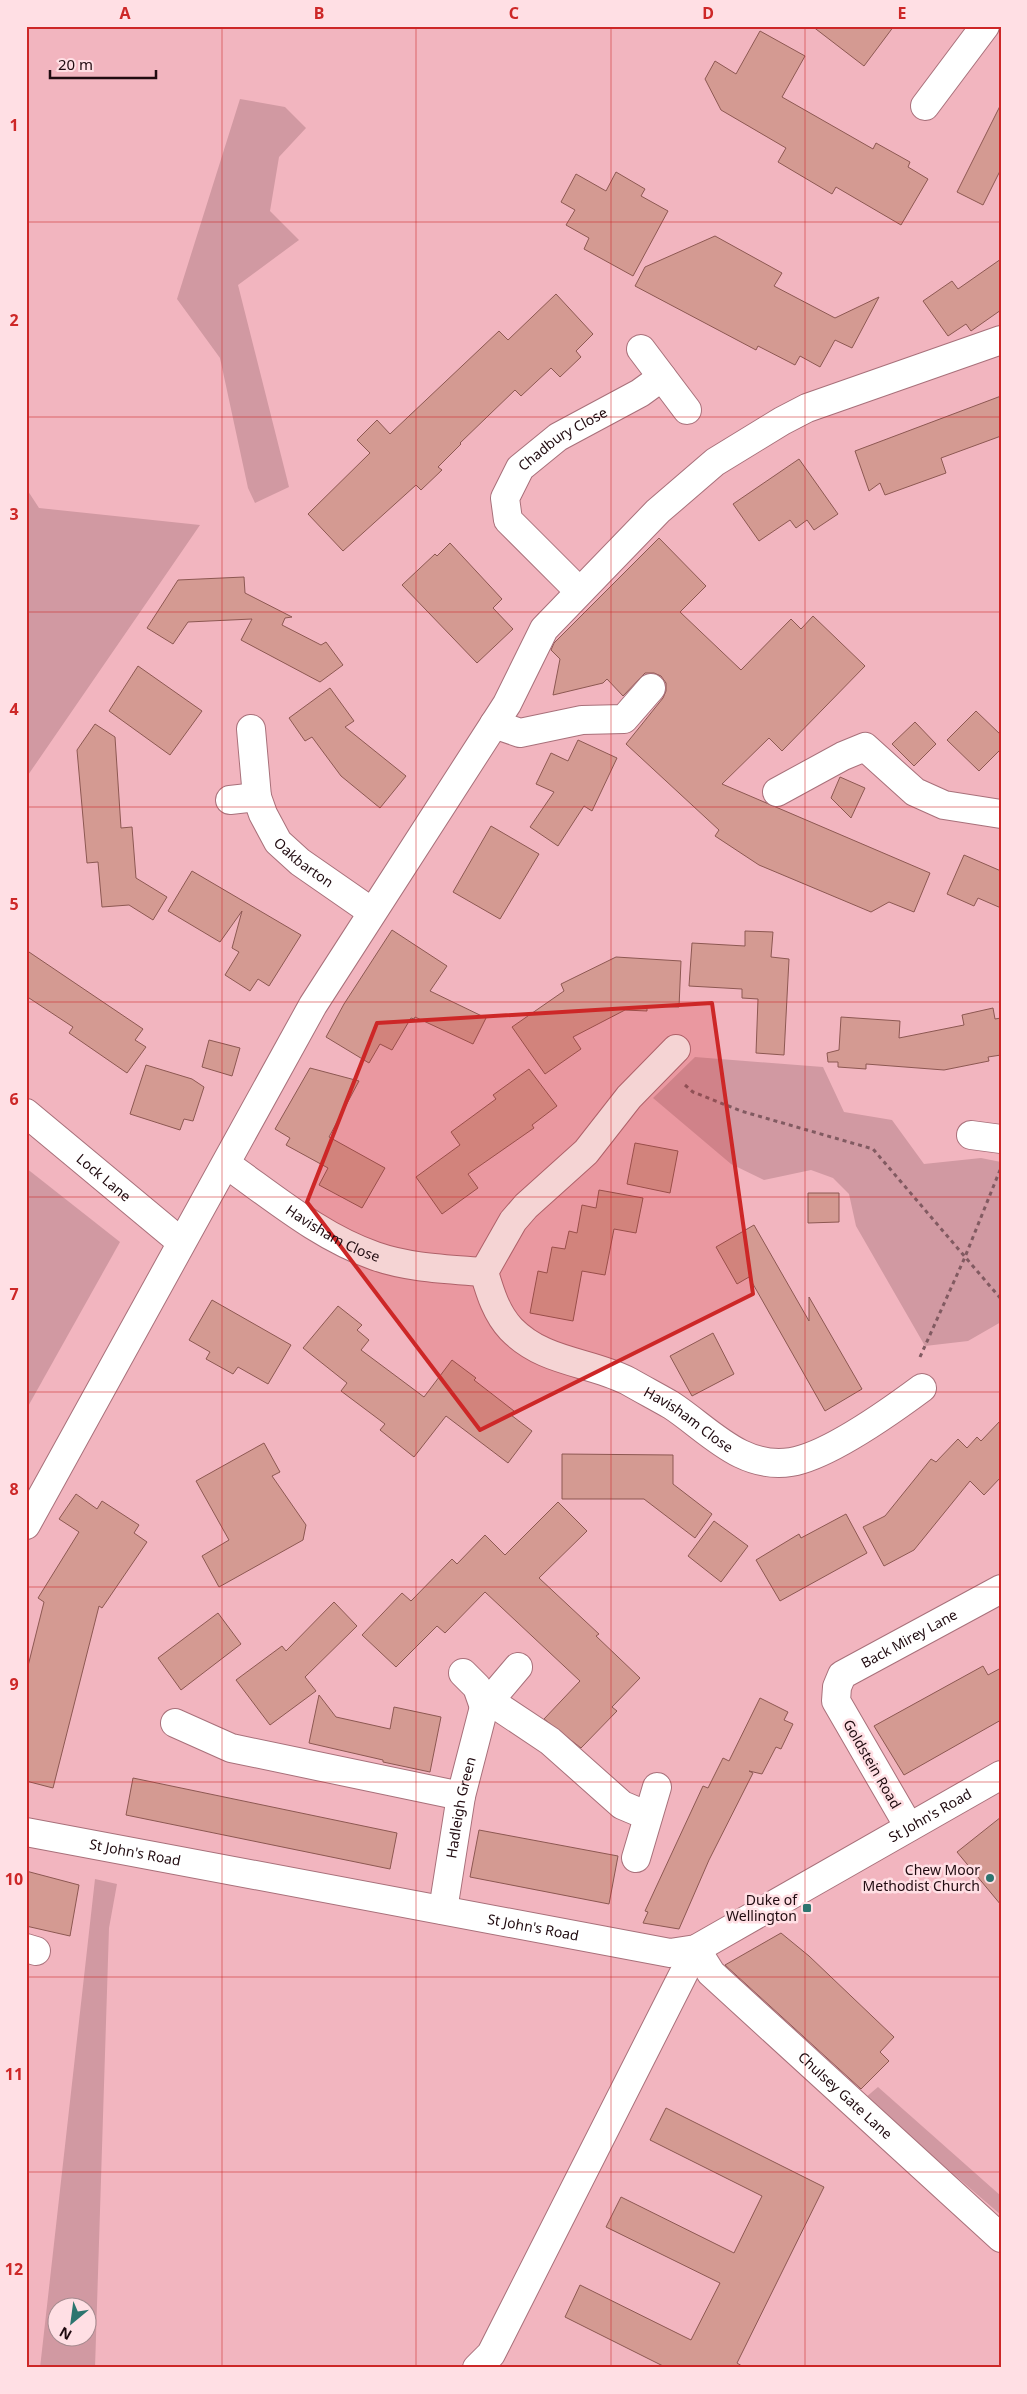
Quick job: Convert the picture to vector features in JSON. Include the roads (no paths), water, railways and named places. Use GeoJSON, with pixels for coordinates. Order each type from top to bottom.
{"type":"FeatureCollection","features":[{"type":"Feature","properties":{"kind":"street"},"geometry":{"type":"LineString","coordinates":[[925,106],[984,26]]}},
{"type":"Feature","properties":{"kind":"street"},"geometry":{"type":"LineString","coordinates":[[26,1526],[313,1005],[494,724],[518,684],[544,629],[658,511],[715,462],[807,408],[1001,340]]}},
{"type":"Feature","properties":{"kind":"street"},"geometry":{"type":"LineString","coordinates":[[641,349],[687,410]]}},
{"type":"Feature","properties":{"kind":"street","name":"Chadbury Close"},"geometry":{"type":"LineString","coordinates":[[579,591],[508,520],[505,498],[520,468],[558,437],[640,394],[662,377]]}},
{"type":"Feature","properties":{"kind":"street"},"geometry":{"type":"LineString","coordinates":[[494,724],[520,733],[582,720],[624,719],[651,688]]}},
{"type":"Feature","properties":{"kind":"street","name":"Oakbarton"},"geometry":{"type":"LineString","coordinates":[[252,729],[257,797],[278,842],[300,862],[372,912]]}},
{"type":"Feature","properties":{"kind":"street"},"geometry":{"type":"LineString","coordinates":[[777,792],[843,756],[865,748],[915,792],[944,804],[997,814]]}},
{"type":"Feature","properties":{"kind":"street"},"geometry":{"type":"LineString","coordinates":[[230,800],[257,797]]}},
{"type":"Feature","properties":{"kind":"street"},"geometry":{"type":"LineString","coordinates":[[484,1272],[513,1221],[526,1206],[586,1152],[629,1097],[667,1058]]}},
{"type":"Feature","properties":{"kind":"street","name":"Lock Lane"},"geometry":{"type":"LineString","coordinates":[[26,1113],[181,1242]]}},
{"type":"Feature","properties":{"kind":"street"},"geometry":{"type":"LineString","coordinates":[[971,1135],[1001,1139]]}},
{"type":"Feature","properties":{"kind":"street","name":"Havisham Close"},"geometry":{"type":"LineString","coordinates":[[226,1164],[332,1238],[375,1256],[414,1266],[484,1272],[495,1306],[511,1329],[531,1346],[560,1359],[625,1380],[671,1406],[733,1450],[764,1461],[791,1462],[829,1448],[895,1408],[922,1388]]}},
{"type":"Feature","properties":{"kind":"street","name":"Back Mirey Lane"},"geometry":{"type":"LineString","coordinates":[[836,1702],[837,1687],[842,1675],[1001,1589]]}},
{"type":"Feature","properties":{"kind":"street","name":"Hadleigh Green"},"geometry":{"type":"LineString","coordinates":[[443,1910],[461,1796],[487,1704],[518,1667]]}},
{"type":"Feature","properties":{"kind":"street"},"geometry":{"type":"LineString","coordinates":[[463,1673],[477,1687],[487,1704],[550,1741],[622,1805],[648,1816]]}},
{"type":"Feature","properties":{"kind":"street","name":"Goldstein Road"},"geometry":{"type":"LineString","coordinates":[[836,1702],[909,1827]]}},
{"type":"Feature","properties":{"kind":"street"},"geometry":{"type":"LineString","coordinates":[[175,1723],[231,1748],[461,1796]]}},
{"type":"Feature","properties":{"kind":"street","name":"St John's Road"},"geometry":{"type":"LineString","coordinates":[[26,1832],[670,1952],[696,1949],[1001,1775]]}},
{"type":"Feature","properties":{"kind":"street"},"geometry":{"type":"LineString","coordinates":[[636,1858],[657,1787]]}},
{"type":"Feature","properties":{"kind":"street"},"geometry":{"type":"LineString","coordinates":[[476,2368],[491,2354],[696,1949]]}},
{"type":"Feature","properties":{"kind":"street","name":"Chulsey Gate Lane"},"geometry":{"type":"LineString","coordinates":[[696,1949],[711,1973],[1001,2238]]}},
{"type":"Feature","properties":{"kind":"place","name":"Chew Moor Methodist Church"},"geometry":{"type":"Point","coordinates":[990,1878]}},
{"type":"Feature","properties":{"kind":"place","name":"Duke of Wellington"},"geometry":{"type":"Point","coordinates":[807,1908]}}]}
